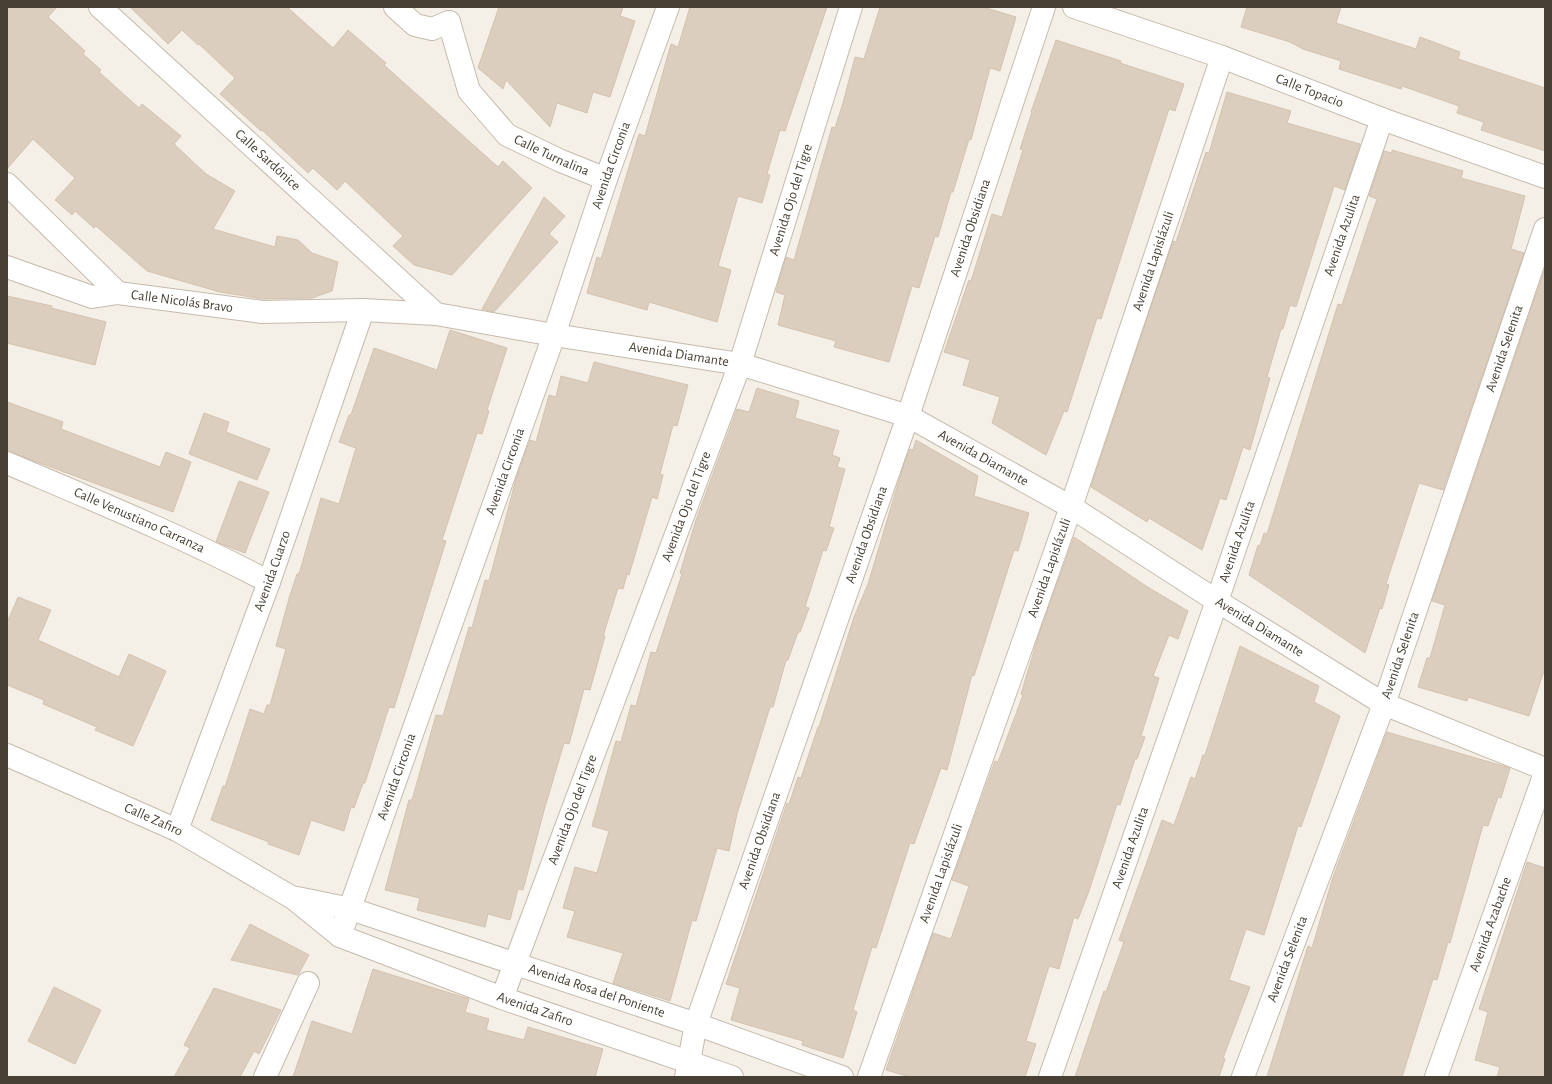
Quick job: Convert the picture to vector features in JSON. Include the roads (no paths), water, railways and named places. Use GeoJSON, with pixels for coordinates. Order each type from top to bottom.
{"type":"FeatureCollection","features":[{"type":"Feature","properties":{"kind":"street","name":"Calle Sardónice"},"geometry":{"type":"LineString","coordinates":[[100,7],[436,314]]}},
{"type":"Feature","properties":{"kind":"street"},"geometry":{"type":"LineString","coordinates":[[395,7],[415,25],[432,29],[451,15]]}},
{"type":"Feature","properties":{"kind":"street","name":"Avenida Circonia"},"geometry":{"type":"LineString","coordinates":[[340,936],[554,335],[606,179],[668,7]]}},
{"type":"Feature","properties":{"kind":"street","name":"Avenida Ojo del Tigre"},"geometry":{"type":"LineString","coordinates":[[502,998],[740,364],[851,7]]}},
{"type":"Feature","properties":{"kind":"street","name":"Avenida Obsidiana"},"geometry":{"type":"LineString","coordinates":[[687,1069],[696,1024],[908,416],[1044,7]]}},
{"type":"Feature","properties":{"kind":"street","name":"Calle Topacio"},"geometry":{"type":"LineString","coordinates":[[1074,7],[1222,57],[1382,119],[1545,177]]}},
{"type":"Feature","properties":{"kind":"street","name":"Calle Turnalina"},"geometry":{"type":"LineString","coordinates":[[451,15],[469,91],[507,136],[606,179]]}},
{"type":"Feature","properties":{"kind":"street","name":"Avenida Lapislázuli"},"geometry":{"type":"LineString","coordinates":[[869,1077],[1071,507],[1222,57]]}},
{"type":"Feature","properties":{"kind":"street","name":"Avenida Azulita"},"geometry":{"type":"LineString","coordinates":[[1050,1077],[1217,601],[1382,119]]}},
{"type":"Feature","properties":{"kind":"street"},"geometry":{"type":"LineString","coordinates":[[7,184],[118,293]]}},
{"type":"Feature","properties":{"kind":"street","name":"Avenida Selenita"},"geometry":{"type":"LineString","coordinates":[[1243,1077],[1384,704],[1545,229]]}},
{"type":"Feature","properties":{"kind":"street","name":"Calle Nicolás Bravo"},"geometry":{"type":"LineString","coordinates":[[7,267],[92,297],[118,293],[262,312],[363,310]]}},
{"type":"Feature","properties":{"kind":"street","name":"Avenida Diamante"},"geometry":{"type":"LineString","coordinates":[[363,310],[436,314],[554,335],[740,364],[908,416],[1071,507],[1217,601],[1384,704],[1545,769]]}},
{"type":"Feature","properties":{"kind":"street","name":"Avenida Cuarzo"},"geometry":{"type":"LineString","coordinates":[[176,830],[269,582],[363,310]]}},
{"type":"Feature","properties":{"kind":"street","name":"Calle Venustiano Carranza"},"geometry":{"type":"LineString","coordinates":[[7,463],[148,523],[219,556],[269,582]]}},
{"type":"Feature","properties":{"kind":"street","name":"Calle Zafiro"},"geometry":{"type":"LineString","coordinates":[[7,755],[176,830],[293,898],[340,936]]}},
{"type":"Feature","properties":{"kind":"street","name":"Avenida Azabache"},"geometry":{"type":"LineString","coordinates":[[1436,1077],[1545,773]]}},
{"type":"Feature","properties":{"kind":"street","name":"Calle Zafiro"},"geometry":{"type":"LineString","coordinates":[[293,898],[351,908]]}},
{"type":"Feature","properties":{"kind":"street","name":"Avenida Rosa del Poniente"},"geometry":{"type":"LineString","coordinates":[[351,908],[696,1024],[842,1077]]}},
{"type":"Feature","properties":{"kind":"street","name":"Avenida Zafiro"},"geometry":{"type":"LineString","coordinates":[[340,936],[687,1069],[732,1077]]}},
{"type":"Feature","properties":{"kind":"street"},"geometry":{"type":"LineString","coordinates":[[265,1077],[308,983]]}}]}
